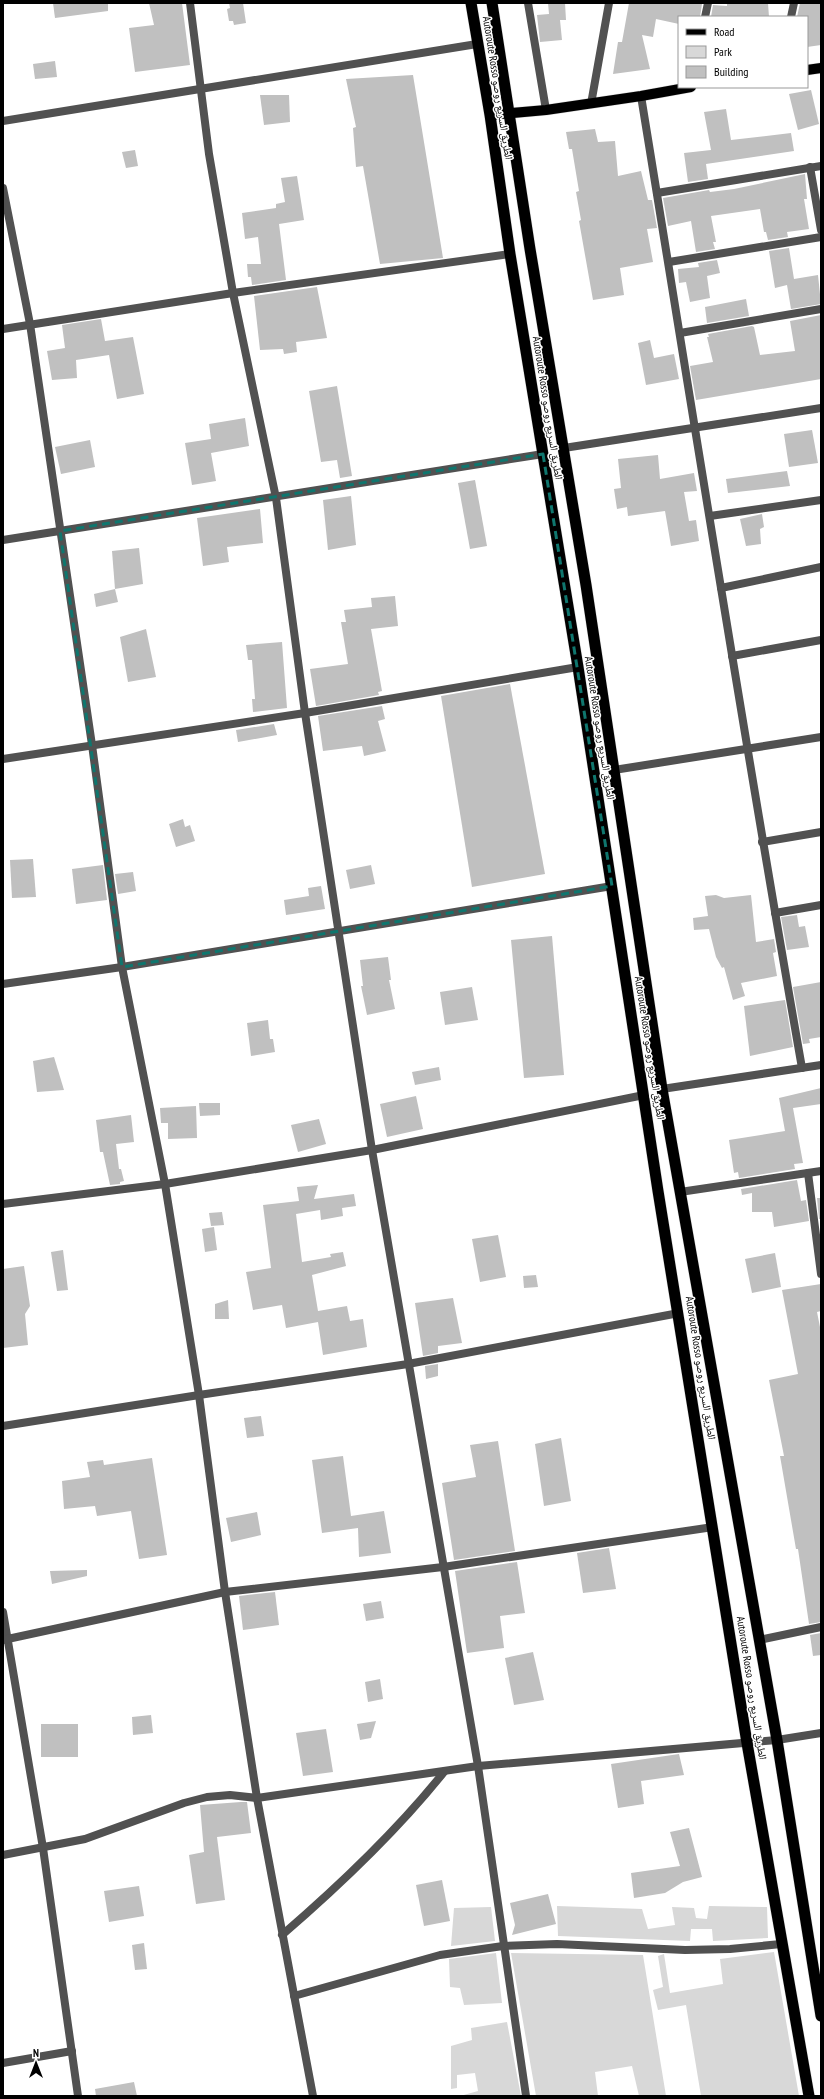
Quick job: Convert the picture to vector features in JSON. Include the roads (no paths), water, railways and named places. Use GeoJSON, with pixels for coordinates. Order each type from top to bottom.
{"type":"FeatureCollection","features":[{"type":"Feature","properties":{"kind":"highway","name":"Autoroute Rosso الطريق السريع روصو"},"geometry":{"type":"LineString","coordinates":[[470,3],[490,115],[510,254],[578,667],[644,1095],[747,1742],[781,1944],[809,2096]]}},
{"type":"Feature","properties":{"kind":"highway","name":"Autoroute Rosso الطريق السريع روصو"},"geometry":{"type":"LineString","coordinates":[[492,3],[530,249],[564,448],[662,1089],[777,1740],[821,2016]]}},
{"type":"Feature","properties":{"kind":"main road"},"geometry":{"type":"LineString","coordinates":[[808,70],[821,68]]}},
{"type":"Feature","properties":{"kind":"main road"},"geometry":{"type":"LineString","coordinates":[[490,115],[591,104],[685,88]]}},
{"type":"Feature","properties":{"kind":"street"},"geometry":{"type":"LineString","coordinates":[[190,3],[199,90],[233,293],[276,498],[305,713],[372,1150],[478,1766],[526,2096]]}},
{"type":"Feature","properties":{"kind":"street"},"geometry":{"type":"LineString","coordinates":[[528,3],[546,110]]}},
{"type":"Feature","properties":{"kind":"street"},"geometry":{"type":"LineString","coordinates":[[591,104],[609,3]]}},
{"type":"Feature","properties":{"kind":"street"},"geometry":{"type":"LineString","coordinates":[[706,16],[708,3]]}},
{"type":"Feature","properties":{"kind":"street"},"geometry":{"type":"LineString","coordinates":[[791,16],[794,3]]}},
{"type":"Feature","properties":{"kind":"street"},"geometry":{"type":"LineString","coordinates":[[3,121],[477,44]]}},
{"type":"Feature","properties":{"kind":"street"},"geometry":{"type":"LineString","coordinates":[[641,96],[696,428],[746,749],[802,1068]]}},
{"type":"Feature","properties":{"kind":"street"},"geometry":{"type":"LineString","coordinates":[[657,193],[821,166]]}},
{"type":"Feature","properties":{"kind":"street"},"geometry":{"type":"LineString","coordinates":[[810,167],[821,230]]}},
{"type":"Feature","properties":{"kind":"street"},"geometry":{"type":"LineString","coordinates":[[3,188],[30,324],[92,745],[122,967],[164,1184],[199,1394],[225,1592],[257,1798],[313,2096]]}},
{"type":"Feature","properties":{"kind":"street"},"geometry":{"type":"LineString","coordinates":[[669,262],[821,237]]}},
{"type":"Feature","properties":{"kind":"street"},"geometry":{"type":"LineString","coordinates":[[3,329],[233,293],[510,254]]}},
{"type":"Feature","properties":{"kind":"street"},"geometry":{"type":"LineString","coordinates":[[680,333],[821,309]]}},
{"type":"Feature","properties":{"kind":"street"},"geometry":{"type":"LineString","coordinates":[[564,448],[821,408]]}},
{"type":"Feature","properties":{"kind":"street"},"geometry":{"type":"LineString","coordinates":[[3,540],[276,498],[542,454]]}},
{"type":"Feature","properties":{"kind":"street"},"geometry":{"type":"LineString","coordinates":[[710,516],[821,500]]}},
{"type":"Feature","properties":{"kind":"street"},"geometry":{"type":"LineString","coordinates":[[721,588],[821,567]]}},
{"type":"Feature","properties":{"kind":"street"},"geometry":{"type":"LineString","coordinates":[[732,656],[821,640]]}},
{"type":"Feature","properties":{"kind":"street"},"geometry":{"type":"LineString","coordinates":[[3,759],[305,713],[578,667]]}},
{"type":"Feature","properties":{"kind":"street"},"geometry":{"type":"LineString","coordinates":[[614,770],[821,737]]}},
{"type":"Feature","properties":{"kind":"street"},"geometry":{"type":"LineString","coordinates":[[762,842],[821,832]]}},
{"type":"Feature","properties":{"kind":"street"},"geometry":{"type":"LineString","coordinates":[[3,984],[122,967],[612,886]]}},
{"type":"Feature","properties":{"kind":"street"},"geometry":{"type":"LineString","coordinates":[[775,913],[821,905]]}},
{"type":"Feature","properties":{"kind":"street"},"geometry":{"type":"LineString","coordinates":[[662,1089],[821,1065]]}},
{"type":"Feature","properties":{"kind":"street"},"geometry":{"type":"LineString","coordinates":[[3,1204],[164,1184],[372,1150],[644,1095]]}},
{"type":"Feature","properties":{"kind":"street"},"geometry":{"type":"LineString","coordinates":[[680,1192],[821,1171]]}},
{"type":"Feature","properties":{"kind":"street"},"geometry":{"type":"LineString","coordinates":[[808,1173],[821,1274]]}},
{"type":"Feature","properties":{"kind":"street"},"geometry":{"type":"LineString","coordinates":[[3,1426],[199,1394],[408,1364],[679,1314]]}},
{"type":"Feature","properties":{"kind":"street"},"geometry":{"type":"LineString","coordinates":[[5,1639],[225,1592],[443,1567],[713,1527]]}},
{"type":"Feature","properties":{"kind":"street"},"geometry":{"type":"LineString","coordinates":[[3,1612],[5,1639],[43,1848],[78,2096]]}},
{"type":"Feature","properties":{"kind":"street"},"geometry":{"type":"LineString","coordinates":[[759,1640],[821,1627]]}},
{"type":"Feature","properties":{"kind":"street"},"geometry":{"type":"LineString","coordinates":[[3,1855],[85,1839],[184,1803],[207,1797],[230,1794],[257,1798],[478,1766],[777,1740],[821,1733]]}},
{"type":"Feature","properties":{"kind":"street"},"geometry":{"type":"LineString","coordinates":[[282,1935],[378,1848],[415,1809],[444,1772]]}},
{"type":"Feature","properties":{"kind":"street"},"geometry":{"type":"LineString","coordinates":[[294,1996],[440,1955],[503,1946],[557,1944],[685,1950],[730,1949],[781,1944]]}},
{"type":"Feature","properties":{"kind":"street"},"geometry":{"type":"LineString","coordinates":[[3,2063],[72,2051]]}}]}
